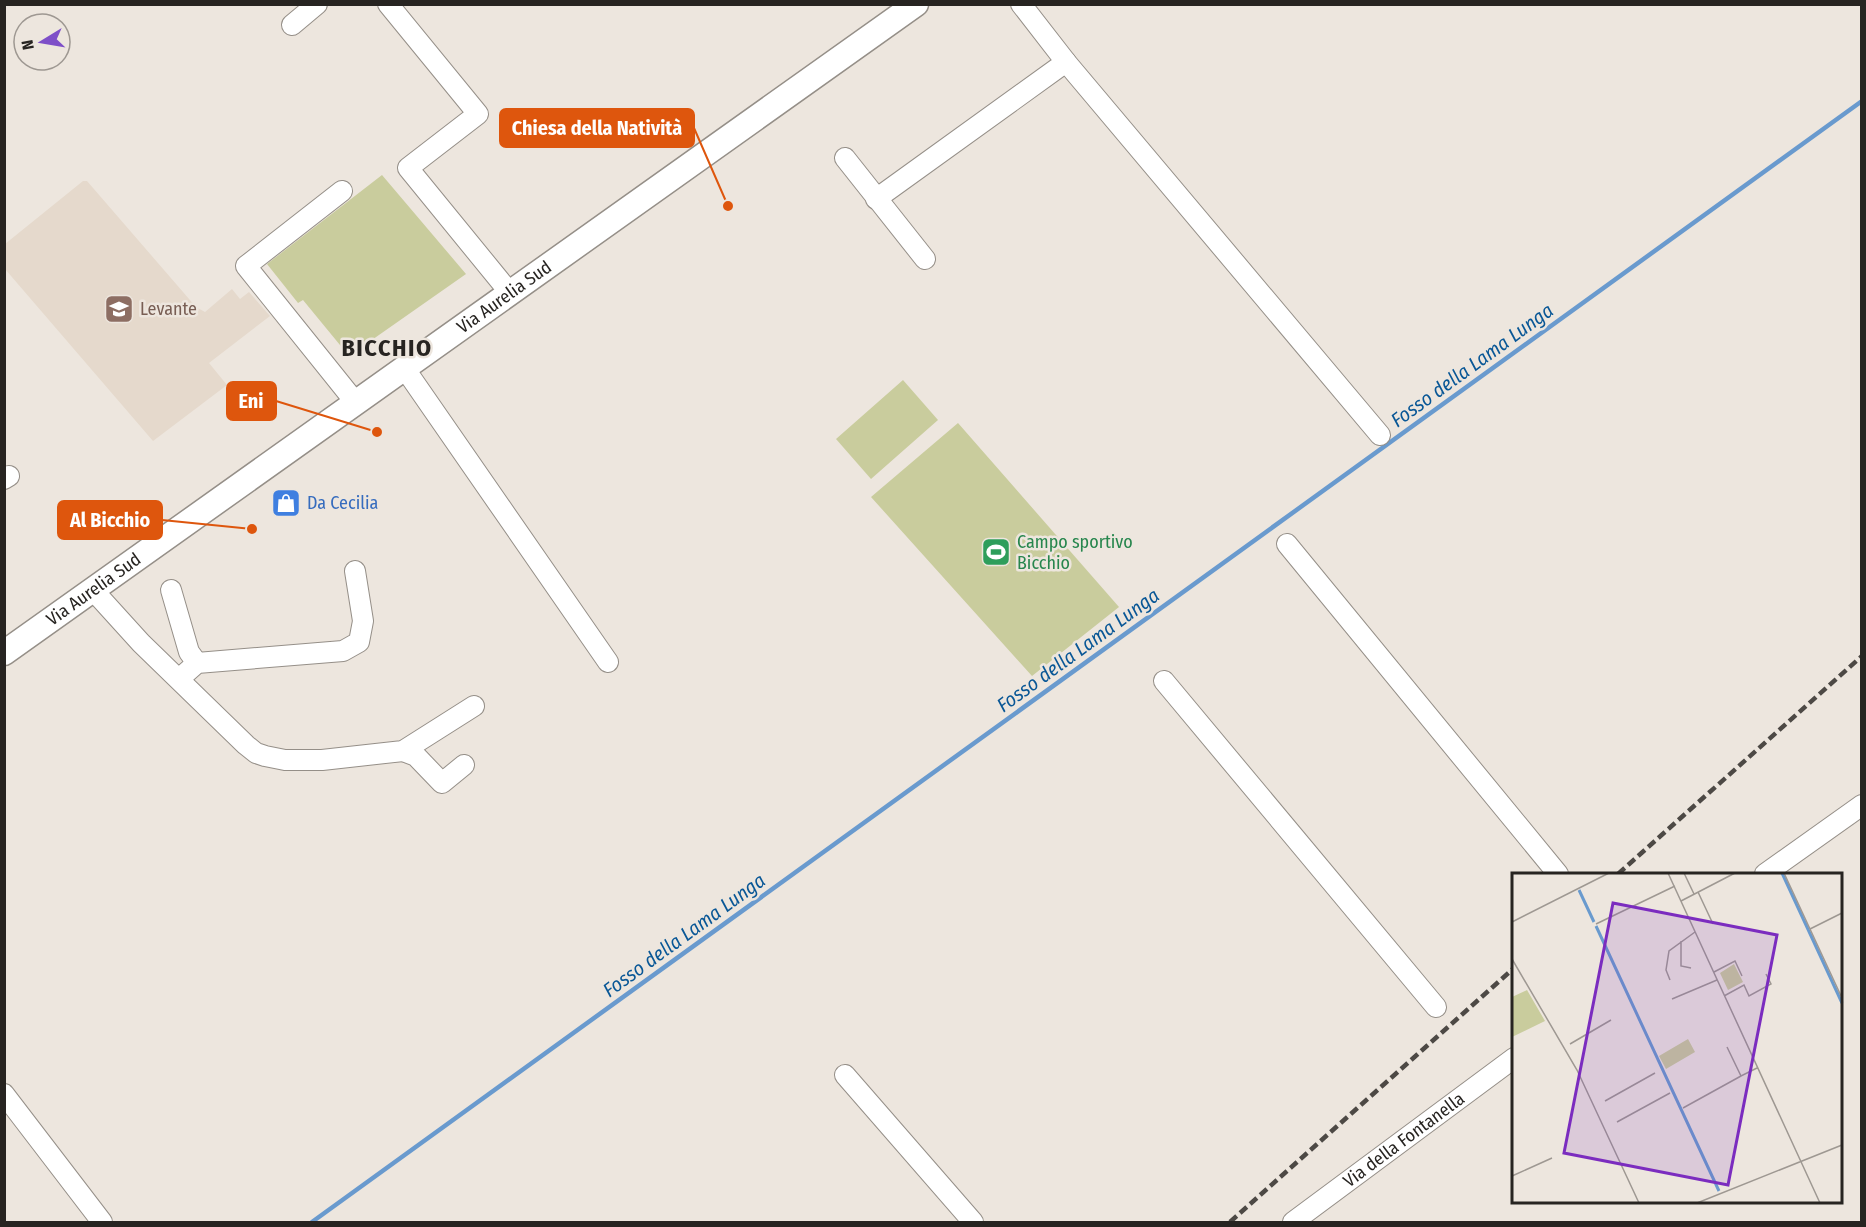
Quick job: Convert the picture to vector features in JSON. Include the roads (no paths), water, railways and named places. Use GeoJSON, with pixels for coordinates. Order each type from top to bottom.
{"type":"FeatureCollection","features":[{"type":"Feature","properties":{"kind":"main road","name":"Via Aurelia Sud"},"geometry":{"type":"LineString","coordinates":[[4,653],[916,4]]}},
{"type":"Feature","properties":{"kind":"street"},"geometry":{"type":"LineString","coordinates":[[292,25],[317,4]]}},
{"type":"Feature","properties":{"kind":"street"},"geometry":{"type":"LineString","coordinates":[[388,4],[478,114],[408,168],[510,293]]}},
{"type":"Feature","properties":{"kind":"street"},"geometry":{"type":"LineString","coordinates":[[1021,4],[1066,62],[1380,435]]}},
{"type":"Feature","properties":{"kind":"street"},"geometry":{"type":"LineString","coordinates":[[876,199],[1066,62]]}},
{"type":"Feature","properties":{"kind":"street"},"geometry":{"type":"LineString","coordinates":[[845,158],[925,259]]}},
{"type":"Feature","properties":{"kind":"street"},"geometry":{"type":"LineString","coordinates":[[342,191],[246,266],[356,403]]}},
{"type":"Feature","properties":{"kind":"street"},"geometry":{"type":"LineString","coordinates":[[405,369],[608,662]]}},
{"type":"Feature","properties":{"kind":"street"},"geometry":{"type":"LineString","coordinates":[[1287,544],[1557,873]]}},
{"type":"Feature","properties":{"kind":"street"},"geometry":{"type":"LineString","coordinates":[[179,679],[197,663],[343,651],[359,642],[363,621],[355,571]]}},
{"type":"Feature","properties":{"kind":"street"},"geometry":{"type":"LineString","coordinates":[[92,589],[141,643],[246,745],[265,756],[285,760],[309,760],[403,751],[416,756],[442,783],[464,765]]}},
{"type":"Feature","properties":{"kind":"street"},"geometry":{"type":"LineString","coordinates":[[171,590],[189,652],[197,663]]}},
{"type":"Feature","properties":{"kind":"street"},"geometry":{"type":"LineString","coordinates":[[1164,681],[1436,1007]]}},
{"type":"Feature","properties":{"kind":"street"},"geometry":{"type":"LineString","coordinates":[[403,751],[474,706]]}},
{"type":"Feature","properties":{"kind":"street"},"geometry":{"type":"LineString","coordinates":[[1766,873],[1862,805]]}},
{"type":"Feature","properties":{"kind":"street","name":"Via della Fontanella"},"geometry":{"type":"LineString","coordinates":[[1293,1222],[1512,1059]]}},
{"type":"Feature","properties":{"kind":"street"},"geometry":{"type":"LineString","coordinates":[[845,1075],[972,1222]]}},
{"type":"Feature","properties":{"kind":"street"},"geometry":{"type":"LineString","coordinates":[[4,1094],[102,1222]]}},
{"type":"Feature","properties":{"kind":"waterway","name":"Fosso della Lama Lunga"},"geometry":{"type":"LineString","coordinates":[[312,1222],[1862,101]]}},
{"type":"Feature","properties":{"kind":"railway"},"geometry":{"type":"LineString","coordinates":[[1619,873],[1862,656]]}},
{"type":"Feature","properties":{"kind":"railway"},"geometry":{"type":"LineString","coordinates":[[1230,1222],[1512,970]]}},
{"type":"Feature","properties":{"kind":"place","name":"Chiesa della Natività"},"geometry":{"type":"Point","coordinates":[728,206]}},
{"type":"Feature","properties":{"kind":"place","name":"Levante"},"geometry":{"type":"Point","coordinates":[119,309]}},
{"type":"Feature","properties":{"kind":"place","name":"Eni"},"geometry":{"type":"Point","coordinates":[377,432]}},
{"type":"Feature","properties":{"kind":"place","name":"Da Cecilia"},"geometry":{"type":"Point","coordinates":[286,503]}},
{"type":"Feature","properties":{"kind":"place","name":"Al Bicchio"},"geometry":{"type":"Point","coordinates":[252,529]}},
{"type":"Feature","properties":{"kind":"place","name":"Campo sportivo Bicchio"},"geometry":{"type":"Point","coordinates":[996,552]}},
{"type":"Feature","properties":{"kind":"district","name":"BICCHIO"},"geometry":{"type":"Point","coordinates":[387,348]}}]}
